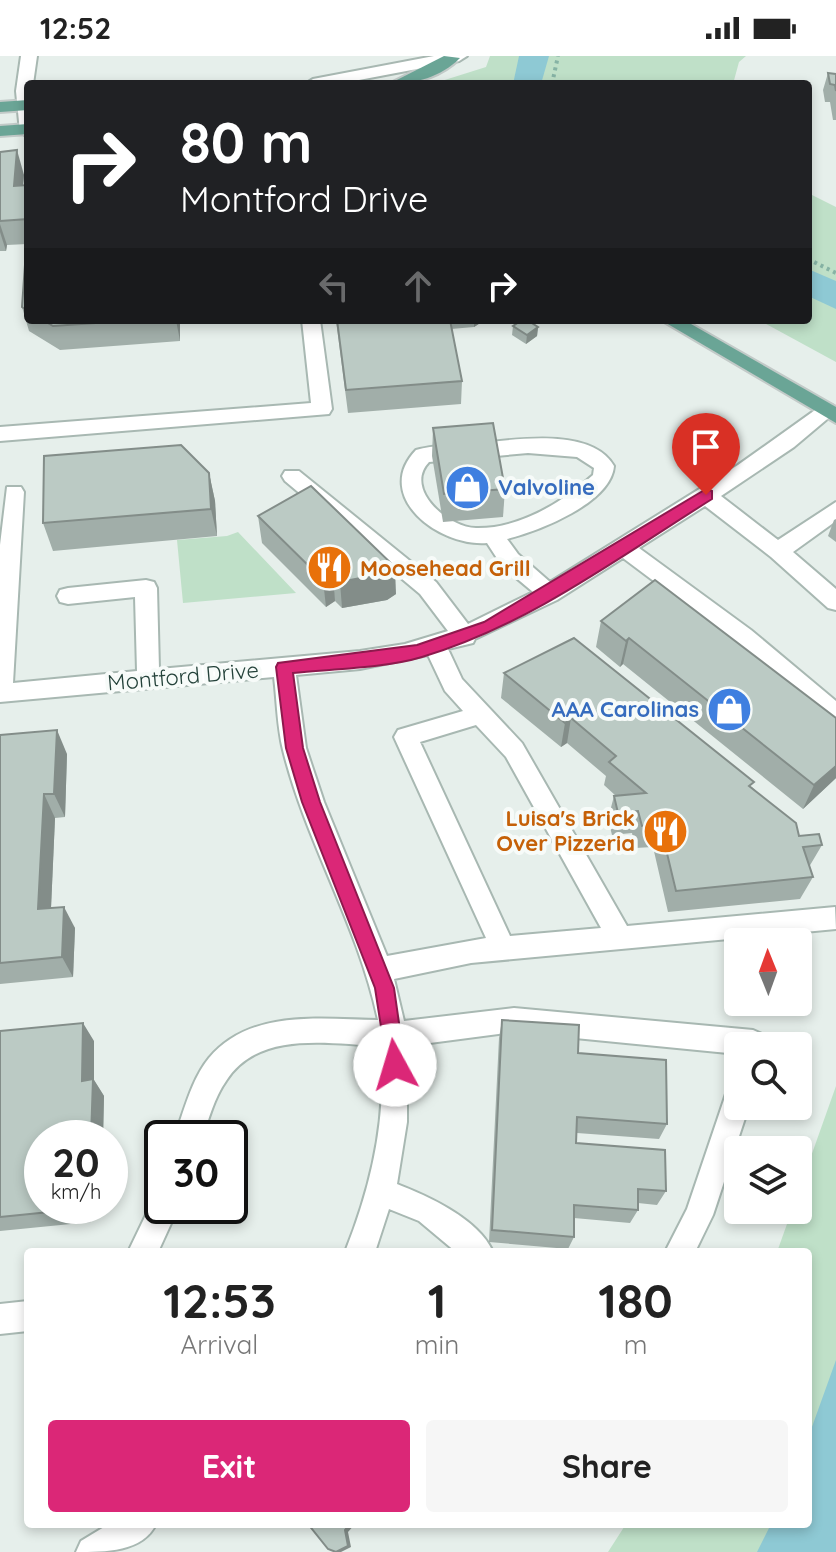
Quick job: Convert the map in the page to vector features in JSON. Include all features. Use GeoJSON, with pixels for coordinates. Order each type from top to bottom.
{"type":"FeatureCollection","features":[{"type":"Feature","properties":{"kind":"main road"},"geometry":{"type":"LineString","coordinates":[[407,80],[455,57]]}},
{"type":"Feature","properties":{"kind":"main road"},"geometry":{"type":"LineString","coordinates":[[0,107],[24,105]]}},
{"type":"Feature","properties":{"kind":"main road"},"geometry":{"type":"LineString","coordinates":[[0,131],[24,130]]}},
{"type":"Feature","properties":{"kind":"main road"},"geometry":{"type":"LineString","coordinates":[[677,324],[831,413]]}},
{"type":"Feature","properties":{"kind":"street"},"geometry":{"type":"LineString","coordinates":[[325,80],[376,63],[455,57]]}},
{"type":"Feature","properties":{"kind":"street"},"geometry":{"type":"LineString","coordinates":[[28,58],[28,80]]}},
{"type":"Feature","properties":{"kind":"street"},"geometry":{"type":"LineString","coordinates":[[0,434],[322,409],[311,324]]}},
{"type":"Feature","properties":{"kind":"street","name":"Montford Drive"},"geometry":{"type":"LineString","coordinates":[[0,693],[391,656],[465,637],[549,594],[831,413]]}},
{"type":"Feature","properties":{"kind":"street"},"geometry":{"type":"LineString","coordinates":[[528,446],[578,450],[594,455],[604,466],[603,478],[570,504],[536,521],[492,534],[459,534],[447,529],[433,516],[409,482],[413,463],[423,455],[438,452],[528,446]]}},
{"type":"Feature","properties":{"kind":"street"},"geometry":{"type":"LineString","coordinates":[[292,476],[428,588],[465,637]]}},
{"type":"Feature","properties":{"kind":"street"},"geometry":{"type":"LineString","coordinates":[[0,693],[14,492]]}},
{"type":"Feature","properties":{"kind":"street"},"geometry":{"type":"LineString","coordinates":[[706,495],[836,602]]}},
{"type":"Feature","properties":{"kind":"street"},"geometry":{"type":"LineString","coordinates":[[785,557],[836,510]]}},
{"type":"Feature","properties":{"kind":"street"},"geometry":{"type":"LineString","coordinates":[[492,534],[510,560],[549,594]]}},
{"type":"Feature","properties":{"kind":"street"},"geometry":{"type":"LineString","coordinates":[[623,547],[743,636],[836,714]]}},
{"type":"Feature","properties":{"kind":"street"},"geometry":{"type":"LineString","coordinates":[[785,557],[815,571],[836,586]]}},
{"type":"Feature","properties":{"kind":"street"},"geometry":{"type":"LineString","coordinates":[[68,596],[146,588],[148,679]]}},
{"type":"Feature","properties":{"kind":"street"},"geometry":{"type":"LineString","coordinates":[[435,646],[453,685],[514,750],[620,938]]}},
{"type":"Feature","properties":{"kind":"street"},"geometry":{"type":"LineString","coordinates":[[284,667],[294,748],[378,970],[392,1034],[394,1104],[381,1192],[361,1248]]}},
{"type":"Feature","properties":{"kind":"street"},"geometry":{"type":"LineString","coordinates":[[483,714],[406,737],[503,948]]}},
{"type":"Feature","properties":{"kind":"street"},"geometry":{"type":"LineString","coordinates":[[378,970],[426,958],[503,948],[835,918]]}},
{"type":"Feature","properties":{"kind":"street"},"geometry":{"type":"LineString","coordinates":[[195,1120],[218,1068],[244,1044],[262,1036],[309,1031],[419,1034],[514,1020],[724,1040]]}},
{"type":"Feature","properties":{"kind":"street"},"geometry":{"type":"LineString","coordinates":[[682,1248],[699,1215],[730,1120]]}},
{"type":"Feature","properties":{"kind":"street"},"geometry":{"type":"LineString","coordinates":[[381,1192],[428,1210],[473,1248]]}},
{"type":"Feature","properties":{"kind":"street"},"geometry":{"type":"LineString","coordinates":[[145,1248],[156,1224]]}},
{"type":"Feature","properties":{"kind":"street"},"geometry":{"type":"LineString","coordinates":[[0,1319],[24,1316]]}},
{"type":"Feature","properties":{"kind":"street"},"geometry":{"type":"LineString","coordinates":[[92,1552],[133,1528]]}},
{"type":"Feature","properties":{"kind":"path"},"geometry":{"type":"LineString","coordinates":[[553,80],[558,56]]}},
{"type":"Feature","properties":{"kind":"path"},"geometry":{"type":"LineString","coordinates":[[812,261],[836,273]]}},
{"type":"Feature","properties":{"kind":"green space"},"geometry":{"type":"Polygon","coordinates":[[[490,56],[746,56],[739,62],[734,80],[445,80],[486,67],[490,56]]]}},
{"type":"Feature","properties":{"kind":"green space"},"geometry":{"type":"Polygon","coordinates":[[[812,195],[836,207],[836,362],[766,324],[812,324],[812,195]]]}},
{"type":"Feature","properties":{"kind":"green space"},"geometry":{"type":"Polygon","coordinates":[[[238,532],[296,593],[183,603],[177,540],[227,536],[238,532]]]}},
{"type":"Feature","properties":{"kind":"green space"},"geometry":{"type":"Polygon","coordinates":[[[836,1086],[836,1552],[608,1552],[623,1528],[812,1528],[812,1248],[778,1248],[787,1224],[812,1224],[812,1154],[836,1086]]]}},
{"type":"Feature","properties":{"kind":"water"},"geometry":{"type":"Polygon","coordinates":[[[519,56],[549,56],[542,80],[514,80],[519,56]]]}},
{"type":"Feature","properties":{"kind":"water"},"geometry":{"type":"Polygon","coordinates":[[[812,271],[836,281],[836,309],[812,298],[812,271]]]}},
{"type":"Feature","properties":{"kind":"water"},"geometry":{"type":"Polygon","coordinates":[[[836,1360],[836,1552],[757,1552],[769,1528],[812,1528],[812,1427],[836,1360]]]}},
{"type":"Feature","properties":{"kind":"building"},"geometry":{"type":"Polygon","coordinates":[[[828,73],[836,74],[836,91],[835,85],[830,84],[828,73]]]}},
{"type":"Feature","properties":{"kind":"building"},"geometry":{"type":"Polygon","coordinates":[[[17,150],[14,186],[24,185],[24,219],[0,221],[0,152],[17,150]]]}},
{"type":"Feature","properties":{"kind":"building"},"geometry":{"type":"Polygon","coordinates":[[[338,324],[451,324],[462,381],[346,390],[338,324]]]}},
{"type":"Feature","properties":{"kind":"building"},"geometry":{"type":"Polygon","coordinates":[[[533,324],[538,327],[527,335],[513,326],[533,324]]]}},
{"type":"Feature","properties":{"kind":"building"},"geometry":{"type":"Polygon","coordinates":[[[493,423],[505,489],[444,494],[433,428],[493,423]]]}},
{"type":"Feature","properties":{"kind":"building"},"geometry":{"type":"Polygon","coordinates":[[[181,445],[209,473],[211,509],[43,523],[44,456],[181,445]]]}},
{"type":"Feature","properties":{"kind":"building"},"geometry":{"type":"Polygon","coordinates":[[[311,486],[395,567],[386,573],[340,582],[333,574],[323,580],[258,516],[311,486]]]}},
{"type":"Feature","properties":{"kind":"building"},"geometry":{"type":"Polygon","coordinates":[[[655,580],[836,718],[836,766],[814,785],[629,638],[626,641],[601,621],[655,580]]]}},
{"type":"Feature","properties":{"kind":"building"},"geometry":{"type":"Polygon","coordinates":[[[574,638],[754,782],[749,786],[796,823],[799,836],[819,834],[822,845],[803,847],[813,877],[676,891],[660,824],[642,826],[638,811],[618,813],[614,796],[646,793],[609,762],[616,756],[571,718],[565,723],[504,673],[574,638]]]}},
{"type":"Feature","properties":{"kind":"building"},"geometry":{"type":"Polygon","coordinates":[[[57,730],[54,794],[44,794],[38,909],[64,907],[62,957],[0,963],[0,735],[57,730]]]}},
{"type":"Feature","properties":{"kind":"building"},"geometry":{"type":"Polygon","coordinates":[[[502,1020],[579,1025],[578,1053],[666,1060],[667,1124],[577,1117],[576,1143],[665,1150],[666,1191],[638,1189],[638,1210],[574,1205],[574,1237],[492,1230],[502,1020]]]}},
{"type":"Feature","properties":{"kind":"building"},"geometry":{"type":"Polygon","coordinates":[[[83,1023],[82,1081],[93,1079],[92,1120],[24,1120],[24,1215],[0,1217],[0,1031],[83,1023]]]}},
{"type":"Feature","properties":{"kind":"building"},"geometry":{"type":"Polygon","coordinates":[[[311,1528],[347,1528],[348,1546],[336,1552],[328,1549],[311,1528]]]}},
{"type":"Feature","properties":{"kind":"place","name":"Valvoline"},"geometry":{"type":"Point","coordinates":[467,487]}},
{"type":"Feature","properties":{"kind":"place","name":"Moosehead Grill"},"geometry":{"type":"Point","coordinates":[329,568]}},
{"type":"Feature","properties":{"kind":"place","name":"AAA Carolinas"},"geometry":{"type":"Point","coordinates":[730,709]}},
{"type":"Feature","properties":{"kind":"place","name":"Luisa's Brick Over Pizzeria"},"geometry":{"type":"Point","coordinates":[666,831]}},
{"type":"Feature","properties":{"kind":"route"},"geometry":{"type":"LineString","coordinates":[[395,1065],[384,988],[358,915],[311,802],[294,748],[284,667],[418,652],[490,627],[541,599],[706,495]]}}]}
